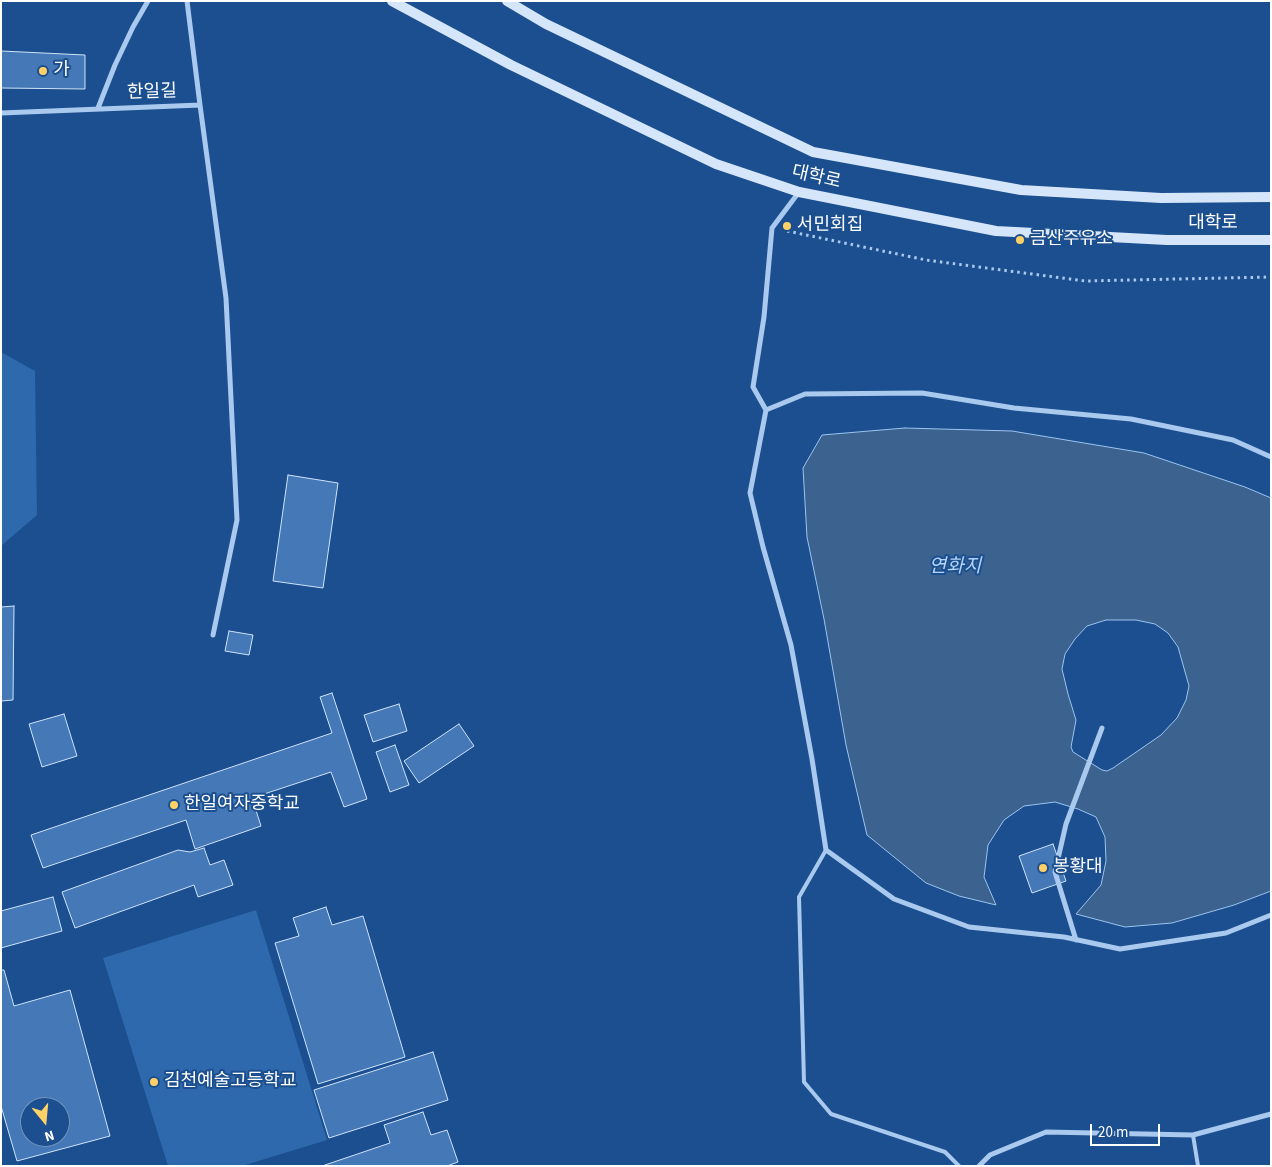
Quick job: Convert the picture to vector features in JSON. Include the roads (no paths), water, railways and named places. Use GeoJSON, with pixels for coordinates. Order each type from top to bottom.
{"type":"FeatureCollection","features":[{"type":"Feature","properties":{"kind":"street"},"geometry":{"type":"LineString","coordinates":[[98,108],[115,65],[148,1]]}},
{"type":"Feature","properties":{"kind":"street","name":"한일길"},"geometry":{"type":"LineString","coordinates":[[1,113],[200,105],[187,1]]}},
{"type":"Feature","properties":{"kind":"street","name":"대학로"},"geometry":{"type":"LineString","coordinates":[[392,1],[511,65],[716,164],[798,192],[996,231],[1167,240],[1271,240]]}},
{"type":"Feature","properties":{"kind":"street","name":"대학로"},"geometry":{"type":"LineString","coordinates":[[507,1],[546,24],[813,152],[1021,190],[1161,198],[1271,197]]}},
{"type":"Feature","properties":{"kind":"street"},"geometry":{"type":"LineString","coordinates":[[200,105],[226,298],[237,520],[213,635]]}},
{"type":"Feature","properties":{"kind":"street"},"geometry":{"type":"LineString","coordinates":[[798,192],[772,228],[764,317],[753,387],[766,410],[750,493],[763,547],[791,645],[812,759],[826,850],[894,899],[969,926],[1064,937],[1120,949],[1226,933],[1271,915]]}},
{"type":"Feature","properties":{"kind":"street"},"geometry":{"type":"LineString","coordinates":[[766,410],[805,394],[922,393],[1014,408],[1130,419],[1233,440],[1271,457]]}},
{"type":"Feature","properties":{"kind":"street"},"geometry":{"type":"LineString","coordinates":[[1076,940],[1056,872],[1066,824],[1102,728]]}},
{"type":"Feature","properties":{"kind":"street"},"geometry":{"type":"LineString","coordinates":[[979,1166],[990,1155],[1046,1132],[1193,1135],[1271,1114]]}},
{"type":"Feature","properties":{"kind":"lane"},"geometry":{"type":"LineString","coordinates":[[826,850],[799,897],[804,1082],[831,1114],[945,1152],[960,1166]]}},
{"type":"Feature","properties":{"kind":"lane"},"geometry":{"type":"LineString","coordinates":[[1193,1135],[1198,1166]]}},
{"type":"Feature","properties":{"kind":"water","name":"연화지"},"geometry":{"type":"Polygon","coordinates":[[[905,428],[1012,431],[1144,453],[1245,487],[1271,498],[1271,891],[1234,905],[1172,923],[1125,927],[1076,914],[1101,885],[1106,861],[1105,837],[1096,817],[1055,802],[1024,806],[1004,820],[988,845],[984,877],[996,905],[959,896],[926,883],[867,835],[846,745],[824,619],[807,537],[803,468],[822,435],[905,428]],[[1106,620],[1087,626],[1065,654],[1062,669],[1076,720],[1071,747],[1073,752],[1102,770],[1107,771],[1113,768],[1161,735],[1177,718],[1186,700],[1189,686],[1178,647],[1168,633],[1155,624],[1136,620],[1106,620]]]}},
{"type":"Feature","properties":{"kind":"place","name":"가"},"geometry":{"type":"Point","coordinates":[43,71]}},
{"type":"Feature","properties":{"kind":"place","name":"서민회집"},"geometry":{"type":"Point","coordinates":[787,226]}},
{"type":"Feature","properties":{"kind":"place","name":"금산주유소"},"geometry":{"type":"Point","coordinates":[1020,240]}},
{"type":"Feature","properties":{"kind":"place","name":"한일여자중학교"},"geometry":{"type":"Point","coordinates":[174,805]}},
{"type":"Feature","properties":{"kind":"place","name":"봉황대"},"geometry":{"type":"Point","coordinates":[1043,868]}},
{"type":"Feature","properties":{"kind":"place","name":"김천예술고등학교"},"geometry":{"type":"Point","coordinates":[154,1082]}}]}
